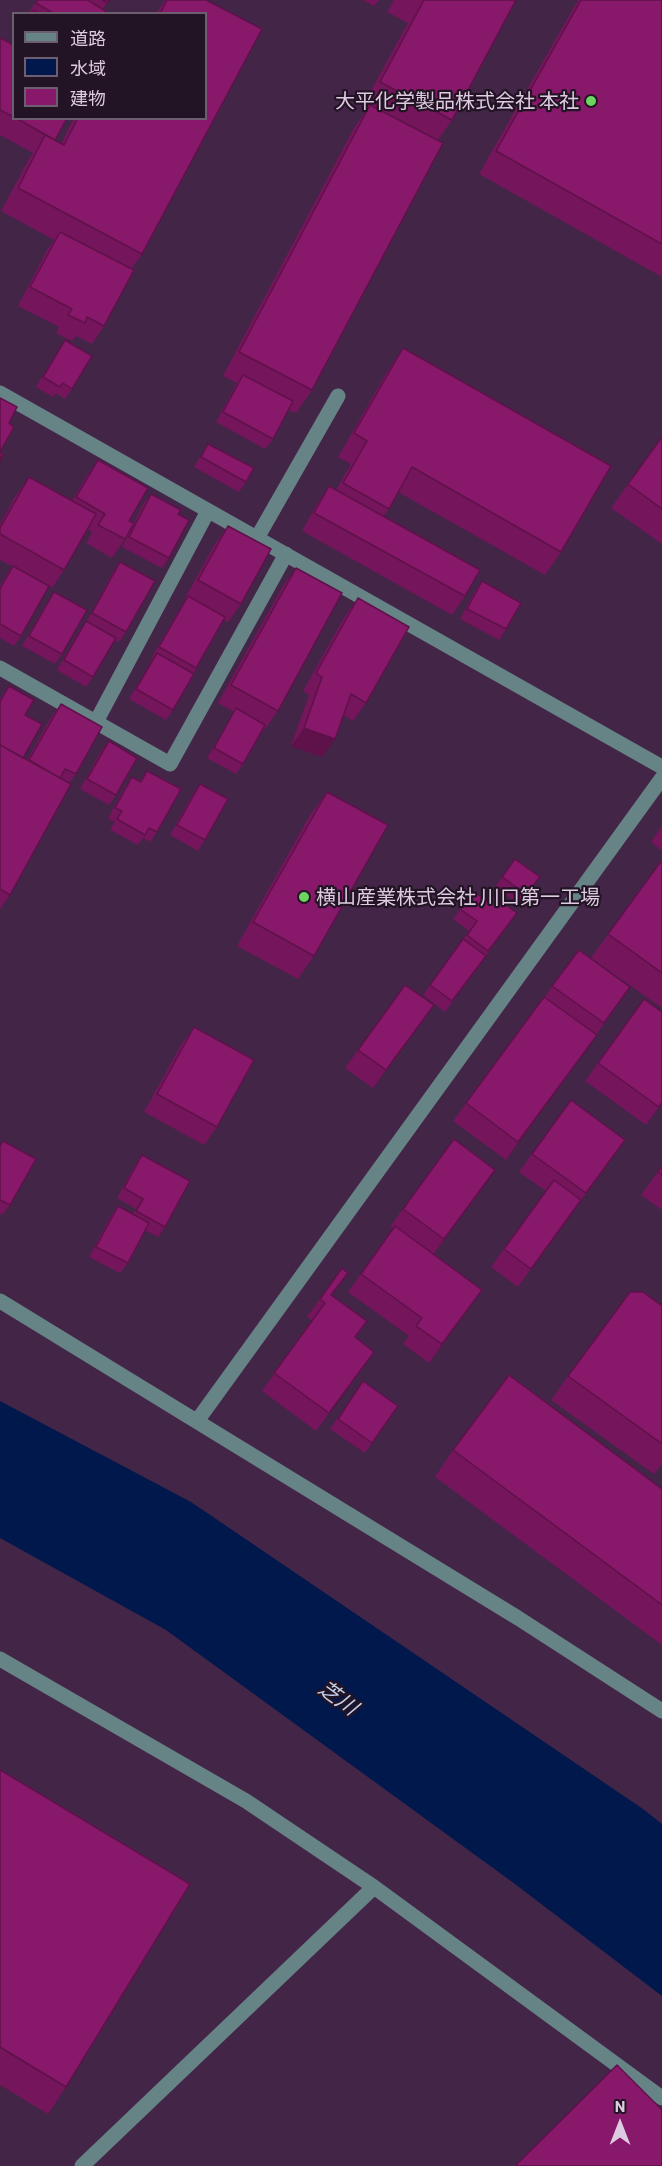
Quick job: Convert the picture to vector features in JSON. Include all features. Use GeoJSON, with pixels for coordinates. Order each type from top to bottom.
{"type":"FeatureCollection","features":[{"type":"Feature","properties":{"kind":"street"},"geometry":{"type":"LineString","coordinates":[[0,393],[662,767]]}},
{"type":"Feature","properties":{"kind":"street"},"geometry":{"type":"LineString","coordinates":[[257,538],[338,396]]}},
{"type":"Feature","properties":{"kind":"street"},"geometry":{"type":"LineString","coordinates":[[96,722],[208,511]]}},
{"type":"Feature","properties":{"kind":"street"},"geometry":{"type":"LineString","coordinates":[[0,668],[170,764],[286,554]]}},
{"type":"Feature","properties":{"kind":"street"},"geometry":{"type":"LineString","coordinates":[[197,1420],[662,778]]}},
{"type":"Feature","properties":{"kind":"street"},"geometry":{"type":"LineString","coordinates":[[0,1302],[197,1420],[518,1618],[662,1711]]}},
{"type":"Feature","properties":{"kind":"street"},"geometry":{"type":"LineString","coordinates":[[0,1659],[246,1801],[374,1887],[662,2098]]}},
{"type":"Feature","properties":{"kind":"street"},"geometry":{"type":"LineString","coordinates":[[82,2166],[374,1887]]}},
{"type":"Feature","properties":{"kind":"water","name":"芝川"},"geometry":{"type":"Polygon","coordinates":[[[0,1401],[191,1502],[662,1824],[662,1996],[515,1884],[166,1630],[0,1538],[0,1401]]]}},
{"type":"Feature","properties":{"kind":"building"},"geometry":{"type":"Polygon","coordinates":[[[38,0],[88,0],[107,12],[51,12],[36,3],[38,0]]]}},
{"type":"Feature","properties":{"kind":"building"},"geometry":{"type":"Polygon","coordinates":[[[167,0],[206,0],[262,29],[142,254],[18,188],[45,135],[64,145],[77,120],[207,120],[207,12],[161,12],[167,0]]]}},
{"type":"Feature","properties":{"kind":"building"},"geometry":{"type":"Polygon","coordinates":[[[424,0],[516,0],[452,120],[380,82],[424,0]]]}},
{"type":"Feature","properties":{"kind":"building","name":"大平化学製品株式会社 本社"},"geometry":{"type":"Polygon","coordinates":[[[581,0],[662,0],[662,244],[496,151],[581,0]]]}},
{"type":"Feature","properties":{"kind":"building"},"geometry":{"type":"Polygon","coordinates":[[[0,38],[12,44],[12,116],[0,110],[0,38]]]}},
{"type":"Feature","properties":{"kind":"building"},"geometry":{"type":"Polygon","coordinates":[[[370,105],[443,143],[312,390],[239,352],[370,105]]]}},
{"type":"Feature","properties":{"kind":"building"},"geometry":{"type":"Polygon","coordinates":[[[20,120],[66,120],[55,140],[20,120]]]}},
{"type":"Feature","properties":{"kind":"building"},"geometry":{"type":"Polygon","coordinates":[[[60,232],[134,270],[104,326],[87,317],[85,323],[68,315],[72,309],[30,287],[60,232]]]}},
{"type":"Feature","properties":{"kind":"building"},"geometry":{"type":"Polygon","coordinates":[[[65,340],[92,356],[72,389],[63,383],[60,387],[43,377],[65,340]]]}},
{"type":"Feature","properties":{"kind":"building"},"geometry":{"type":"Polygon","coordinates":[[[403,348],[611,466],[561,552],[412,467],[389,509],[343,483],[367,441],[354,433],[403,348]]]}},
{"type":"Feature","properties":{"kind":"building"},"geometry":{"type":"Polygon","coordinates":[[[243,375],[293,401],[273,439],[223,412],[243,375]]]}},
{"type":"Feature","properties":{"kind":"building"},"geometry":{"type":"Polygon","coordinates":[[[0,398],[17,407],[9,423],[14,427],[0,452],[0,398]]]}},
{"type":"Feature","properties":{"kind":"building"},"geometry":{"type":"Polygon","coordinates":[[[662,437],[662,509],[628,484],[662,437]]]}},
{"type":"Feature","properties":{"kind":"building"},"geometry":{"type":"Polygon","coordinates":[[[208,444],[254,468],[246,482],[201,457],[208,444]]]}},
{"type":"Feature","properties":{"kind":"building"},"geometry":{"type":"Polygon","coordinates":[[[98,460],[148,488],[129,521],[134,523],[125,539],[98,525],[105,514],[76,497],[98,460]]]}},
{"type":"Feature","properties":{"kind":"building"},"geometry":{"type":"Polygon","coordinates":[[[29,477],[96,514],[64,570],[0,534],[0,528],[29,477]]]}},
{"type":"Feature","properties":{"kind":"building"},"geometry":{"type":"Polygon","coordinates":[[[329,486],[480,570],[465,596],[314,513],[329,486]]]}},
{"type":"Feature","properties":{"kind":"building"},"geometry":{"type":"Polygon","coordinates":[[[151,494],[181,510],[178,514],[189,520],[169,558],[129,537],[151,494]]]}},
{"type":"Feature","properties":{"kind":"building"},"geometry":{"type":"Polygon","coordinates":[[[228,526],[271,549],[241,604],[198,580],[228,526]]]}},
{"type":"Feature","properties":{"kind":"building"},"geometry":{"type":"Polygon","coordinates":[[[120,562],[155,581],[126,632],[92,613],[120,562]]]}},
{"type":"Feature","properties":{"kind":"building"},"geometry":{"type":"Polygon","coordinates":[[[13,566],[49,586],[21,636],[0,624],[0,589],[13,566]]]}},
{"type":"Feature","properties":{"kind":"building"},"geometry":{"type":"Polygon","coordinates":[[[296,568],[342,593],[278,711],[231,685],[296,568]]]}},
{"type":"Feature","properties":{"kind":"building"},"geometry":{"type":"Polygon","coordinates":[[[482,581],[521,603],[506,629],[467,609],[482,581]]]}},
{"type":"Feature","properties":{"kind":"building"},"geometry":{"type":"Polygon","coordinates":[[[54,592],[87,610],[62,654],[29,636],[54,592]]]}},
{"type":"Feature","properties":{"kind":"building"},"geometry":{"type":"Polygon","coordinates":[[[188,596],[225,617],[196,668],[159,647],[188,596]]]}},
{"type":"Feature","properties":{"kind":"building"},"geometry":{"type":"Polygon","coordinates":[[[358,598],[409,627],[366,703],[351,694],[335,739],[304,728],[322,677],[316,673],[358,598]]]}},
{"type":"Feature","properties":{"kind":"building"},"geometry":{"type":"Polygon","coordinates":[[[86,621],[116,638],[93,677],[64,660],[86,621]]]}},
{"type":"Feature","properties":{"kind":"building"},"geometry":{"type":"Polygon","coordinates":[[[157,653],[194,674],[173,710],[136,689],[157,653]]]}},
{"type":"Feature","properties":{"kind":"building"},"geometry":{"type":"Polygon","coordinates":[[[9,686],[34,700],[25,715],[42,724],[23,758],[0,745],[0,702],[9,686]]]}},
{"type":"Feature","properties":{"kind":"building"},"geometry":{"type":"Polygon","coordinates":[[[61,704],[102,727],[76,774],[65,769],[60,778],[29,760],[61,704]]]}},
{"type":"Feature","properties":{"kind":"building"},"geometry":{"type":"Polygon","coordinates":[[[236,708],[265,725],[243,764],[214,748],[236,708]]]}},
{"type":"Feature","properties":{"kind":"building"},"geometry":{"type":"Polygon","coordinates":[[[109,741],[137,758],[116,795],[87,779],[109,741]]]}},
{"type":"Feature","properties":{"kind":"building"},"geometry":{"type":"Polygon","coordinates":[[[0,745],[71,784],[10,895],[0,889],[0,745]]]}},
{"type":"Feature","properties":{"kind":"building"},"geometry":{"type":"Polygon","coordinates":[[[147,771],[181,789],[157,832],[149,828],[145,835],[117,819],[122,811],[115,808],[132,777],[141,782],[147,771]]]}},
{"type":"Feature","properties":{"kind":"building"},"geometry":{"type":"Polygon","coordinates":[[[200,784],[228,799],[205,840],[177,825],[200,784]]]}},
{"type":"Feature","properties":{"kind":"building","name":"横山産業株式会社 川口第一工場"},"geometry":{"type":"Polygon","coordinates":[[[327,792],[388,825],[314,956],[253,922],[327,792]]]}},
{"type":"Feature","properties":{"kind":"building"},"geometry":{"type":"Polygon","coordinates":[[[515,859],[540,877],[526,894],[502,877],[515,859]]]}},
{"type":"Feature","properties":{"kind":"building"},"geometry":{"type":"Polygon","coordinates":[[[662,860],[662,973],[608,934],[662,860]]]}},
{"type":"Feature","properties":{"kind":"building"},"geometry":{"type":"Polygon","coordinates":[[[473,891],[488,902],[493,896],[517,913],[488,951],[467,935],[477,921],[460,909],[473,891]]]}},
{"type":"Feature","properties":{"kind":"building"},"geometry":{"type":"Polygon","coordinates":[[[463,939],[486,956],[452,1001],[430,985],[463,939]]]}},
{"type":"Feature","properties":{"kind":"building"},"geometry":{"type":"Polygon","coordinates":[[[579,950],[630,987],[604,1023],[552,986],[579,950]]]}},
{"type":"Feature","properties":{"kind":"building"},"geometry":{"type":"Polygon","coordinates":[[[405,985],[434,1005],[386,1070],[358,1050],[405,985]]]}},
{"type":"Feature","properties":{"kind":"building"},"geometry":{"type":"Polygon","coordinates":[[[544,997],[597,1035],[518,1142],[466,1103],[544,997]]]}},
{"type":"Feature","properties":{"kind":"building"},"geometry":{"type":"Polygon","coordinates":[[[644,999],[662,1012],[662,1102],[659,1107],[598,1063],[644,999]]]}},
{"type":"Feature","properties":{"kind":"building"},"geometry":{"type":"Polygon","coordinates":[[[194,1027],[254,1060],[217,1127],[157,1094],[194,1027]]]}},
{"type":"Feature","properties":{"kind":"building"},"geometry":{"type":"Polygon","coordinates":[[[571,1100],[625,1140],[586,1193],[532,1154],[571,1100]]]}},
{"type":"Feature","properties":{"kind":"building"},"geometry":{"type":"Polygon","coordinates":[[[454,1139],[495,1170],[444,1239],[403,1209],[454,1139]]]}},
{"type":"Feature","properties":{"kind":"building"},"geometry":{"type":"Polygon","coordinates":[[[3,1141],[36,1159],[10,1205],[0,1200],[0,1146],[3,1141]]]}},
{"type":"Feature","properties":{"kind":"building"},"geometry":{"type":"Polygon","coordinates":[[[142,1155],[190,1181],[165,1227],[136,1211],[143,1199],[124,1188],[142,1155]]]}},
{"type":"Feature","properties":{"kind":"building"},"geometry":{"type":"Polygon","coordinates":[[[554,1180],[581,1200],[531,1269],[504,1249],[554,1180]]]}},
{"type":"Feature","properties":{"kind":"building"},"geometry":{"type":"Polygon","coordinates":[[[118,1206],[149,1223],[128,1263],[96,1247],[118,1206]]]}},
{"type":"Feature","properties":{"kind":"building"},"geometry":{"type":"Polygon","coordinates":[[[395,1226],[482,1290],[442,1344],[416,1326],[422,1318],[361,1274],[395,1226]]]}},
{"type":"Feature","properties":{"kind":"building"},"geometry":{"type":"Polygon","coordinates":[[[342,1268],[348,1273],[331,1295],[367,1321],[355,1337],[374,1352],[329,1413],[274,1373],[325,1303],[320,1299],[342,1268]]]}},
{"type":"Feature","properties":{"kind":"building"},"geometry":{"type":"Polygon","coordinates":[[[630,1292],[643,1292],[662,1306],[662,1444],[568,1376],[630,1292]]]}},
{"type":"Feature","properties":{"kind":"building"},"geometry":{"type":"Polygon","coordinates":[[[509,1375],[662,1489],[662,1605],[453,1450],[509,1375]]]}},
{"type":"Feature","properties":{"kind":"building"},"geometry":{"type":"Polygon","coordinates":[[[363,1381],[398,1406],[372,1443],[338,1419],[363,1381]]]}},
{"type":"Feature","properties":{"kind":"building"},"geometry":{"type":"Polygon","coordinates":[[[0,1770],[190,1884],[66,2087],[0,2047],[0,1770]]]}},
{"type":"Feature","properties":{"kind":"building"},"geometry":{"type":"Polygon","coordinates":[[[617,2065],[662,2110],[662,2166],[515,2166],[617,2065]]]}},
{"type":"Feature","properties":{"kind":"place","name":"大平化学製品株式会社 本社"},"geometry":{"type":"Point","coordinates":[591,101]}},
{"type":"Feature","properties":{"kind":"place","name":"横山産業株式会社 川口第一工場"},"geometry":{"type":"Point","coordinates":[304,897]}}]}
